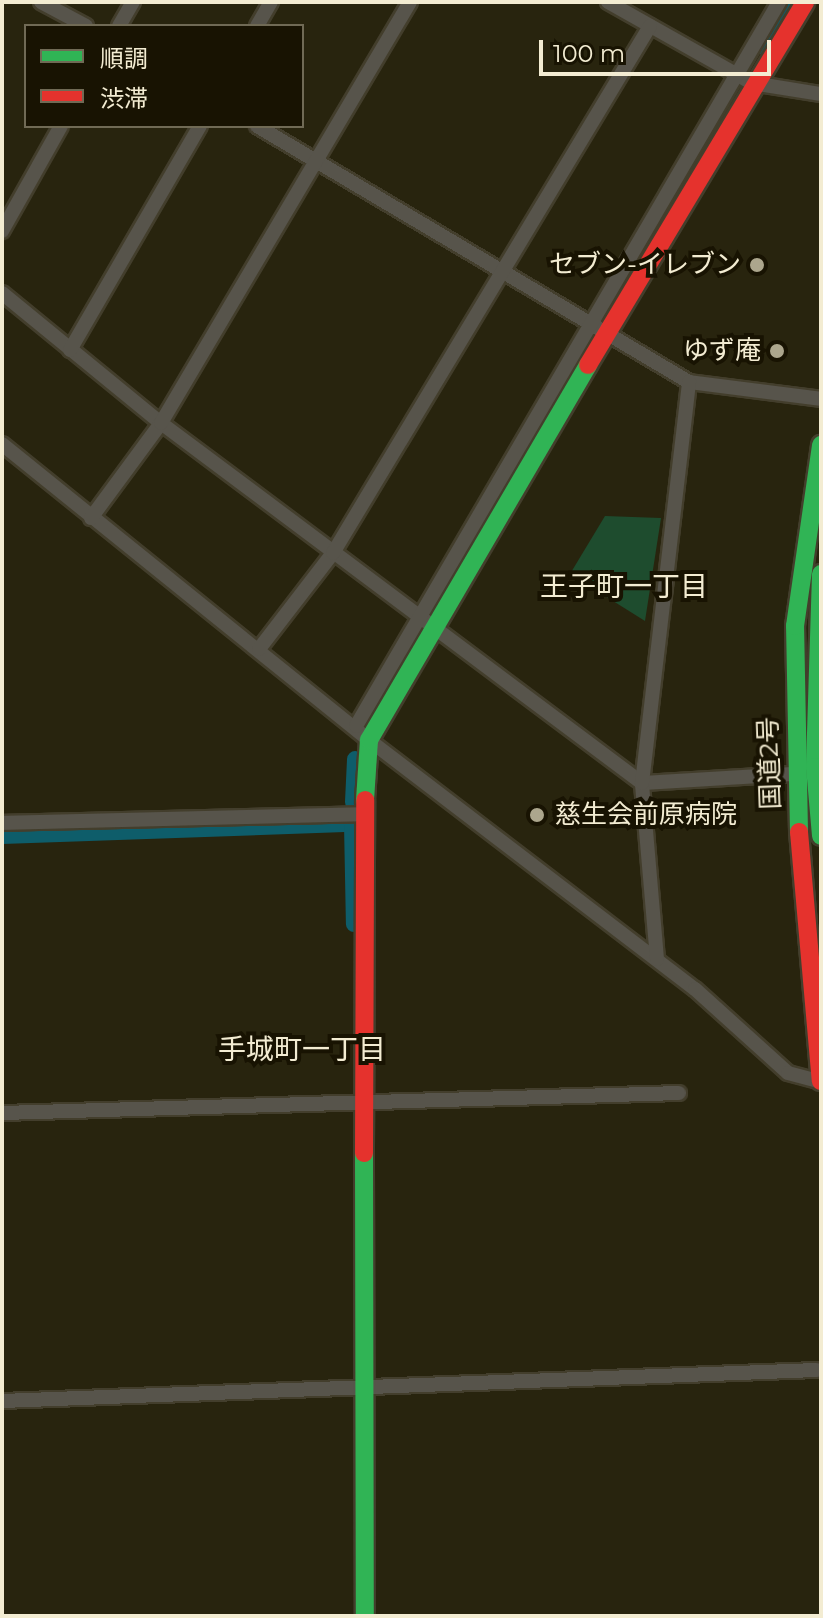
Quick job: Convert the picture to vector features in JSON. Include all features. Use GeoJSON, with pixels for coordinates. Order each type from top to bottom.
{"type":"FeatureCollection","features":[{"type":"Feature","properties":{"kind":"main road"},"geometry":{"type":"LineString","coordinates":[[365,1616],[367,1384],[362,733],[743,78],[808,2]]}},
{"type":"Feature","properties":{"kind":"main road","name":"国道2号"},"geometry":{"type":"LineString","coordinates":[[821,445],[795,626],[794,774],[821,1082]]}},
{"type":"Feature","properties":{"kind":"main road","name":"国道2号"},"geometry":{"type":"LineString","coordinates":[[821,574],[818,767],[821,836]]}},
{"type":"Feature","properties":{"kind":"street"},"geometry":{"type":"LineString","coordinates":[[41,2],[82,24]]}},
{"type":"Feature","properties":{"kind":"street"},"geometry":{"type":"LineString","coordinates":[[120,24],[133,2]]}},
{"type":"Feature","properties":{"kind":"street"},"geometry":{"type":"LineString","coordinates":[[258,24],[271,2]]}},
{"type":"Feature","properties":{"kind":"street"},"geometry":{"type":"LineString","coordinates":[[91,518],[161,423],[410,2]]}},
{"type":"Feature","properties":{"kind":"street"},"geometry":{"type":"LineString","coordinates":[[608,2],[743,78],[821,94]]}},
{"type":"Feature","properties":{"kind":"street"},"geometry":{"type":"LineString","coordinates":[[743,78],[779,2]]}},
{"type":"Feature","properties":{"kind":"street"},"geometry":{"type":"LineString","coordinates":[[808,2],[821,7]]}},
{"type":"Feature","properties":{"kind":"street"},"geometry":{"type":"LineString","coordinates":[[259,649],[333,553],[501,269],[650,26]]}},
{"type":"Feature","properties":{"kind":"street"},"geometry":{"type":"LineString","coordinates":[[2,231],[60,128]]}},
{"type":"Feature","properties":{"kind":"street"},"geometry":{"type":"LineString","coordinates":[[70,350],[199,128]]}},
{"type":"Feature","properties":{"kind":"street"},"geometry":{"type":"LineString","coordinates":[[260,128],[689,382],[821,399]]}},
{"type":"Feature","properties":{"kind":"street"},"geometry":{"type":"LineString","coordinates":[[2,293],[161,423],[642,783],[794,774]]}},
{"type":"Feature","properties":{"kind":"street"},"geometry":{"type":"LineString","coordinates":[[657,959],[642,783],[689,382]]}},
{"type":"Feature","properties":{"kind":"street"},"geometry":{"type":"LineString","coordinates":[[2,444],[362,733],[657,959],[788,1073],[821,1082]]}},
{"type":"Feature","properties":{"kind":"street"},"geometry":{"type":"LineString","coordinates":[[2,823],[364,814]]}},
{"type":"Feature","properties":{"kind":"street"},"geometry":{"type":"LineString","coordinates":[[2,1113],[679,1093]]}},
{"type":"Feature","properties":{"kind":"street"},"geometry":{"type":"LineString","coordinates":[[2,1401],[367,1384],[816,1370]]}},
{"type":"Feature","properties":{"kind":"green space"},"geometry":{"type":"Polygon","coordinates":[[[605,516],[661,518],[645,621],[570,574],[605,516]]]}},
{"type":"Feature","properties":{"kind":"waterway"},"geometry":{"type":"LineString","coordinates":[[764,47],[794,2]]}},
{"type":"Feature","properties":{"kind":"waterway"},"geometry":{"type":"LineString","coordinates":[[536,432],[715,128]]}},
{"type":"Feature","properties":{"kind":"waterway"},"geometry":{"type":"LineString","coordinates":[[394,679],[433,608]]}},
{"type":"Feature","properties":{"kind":"waterway"},"geometry":{"type":"LineString","coordinates":[[353,802],[355,759]]}},
{"type":"Feature","properties":{"kind":"waterway"},"geometry":{"type":"LineString","coordinates":[[2,836],[352,824],[354,924]]}},
{"type":"Feature","properties":{"kind":"traffic: fast"},"geometry":{"type":"LineString","coordinates":[[365,800],[369,740],[588,365]]}},
{"type":"Feature","properties":{"kind":"traffic: fast"},"geometry":{"type":"LineString","coordinates":[[799,832],[795,626],[821,445]]}},
{"type":"Feature","properties":{"kind":"traffic: fast"},"geometry":{"type":"LineString","coordinates":[[821,574],[815,767],[821,836]]}},
{"type":"Feature","properties":{"kind":"traffic: fast"},"geometry":{"type":"LineString","coordinates":[[364,1153],[365,1616]]}},
{"type":"Feature","properties":{"kind":"traffic: jam"},"geometry":{"type":"LineString","coordinates":[[588,365],[805,2]]}},
{"type":"Feature","properties":{"kind":"traffic: jam"},"geometry":{"type":"LineString","coordinates":[[364,1153],[365,800]]}},
{"type":"Feature","properties":{"kind":"traffic: jam"},"geometry":{"type":"LineString","coordinates":[[799,832],[821,1081]]}},
{"type":"Feature","properties":{"kind":"place","name":"セブン-イレブン"},"geometry":{"type":"Point","coordinates":[757,265]}},
{"type":"Feature","properties":{"kind":"place","name":"ゆず庵"},"geometry":{"type":"Point","coordinates":[777,351]}},
{"type":"Feature","properties":{"kind":"place","name":"慈生会前原病院"},"geometry":{"type":"Point","coordinates":[537,815]}},
{"type":"Feature","properties":{"kind":"district","name":"王子町一丁目"},"geometry":{"type":"Point","coordinates":[624,586]}},
{"type":"Feature","properties":{"kind":"district","name":"手城町一丁目"},"geometry":{"type":"Point","coordinates":[302,1049]}}]}
